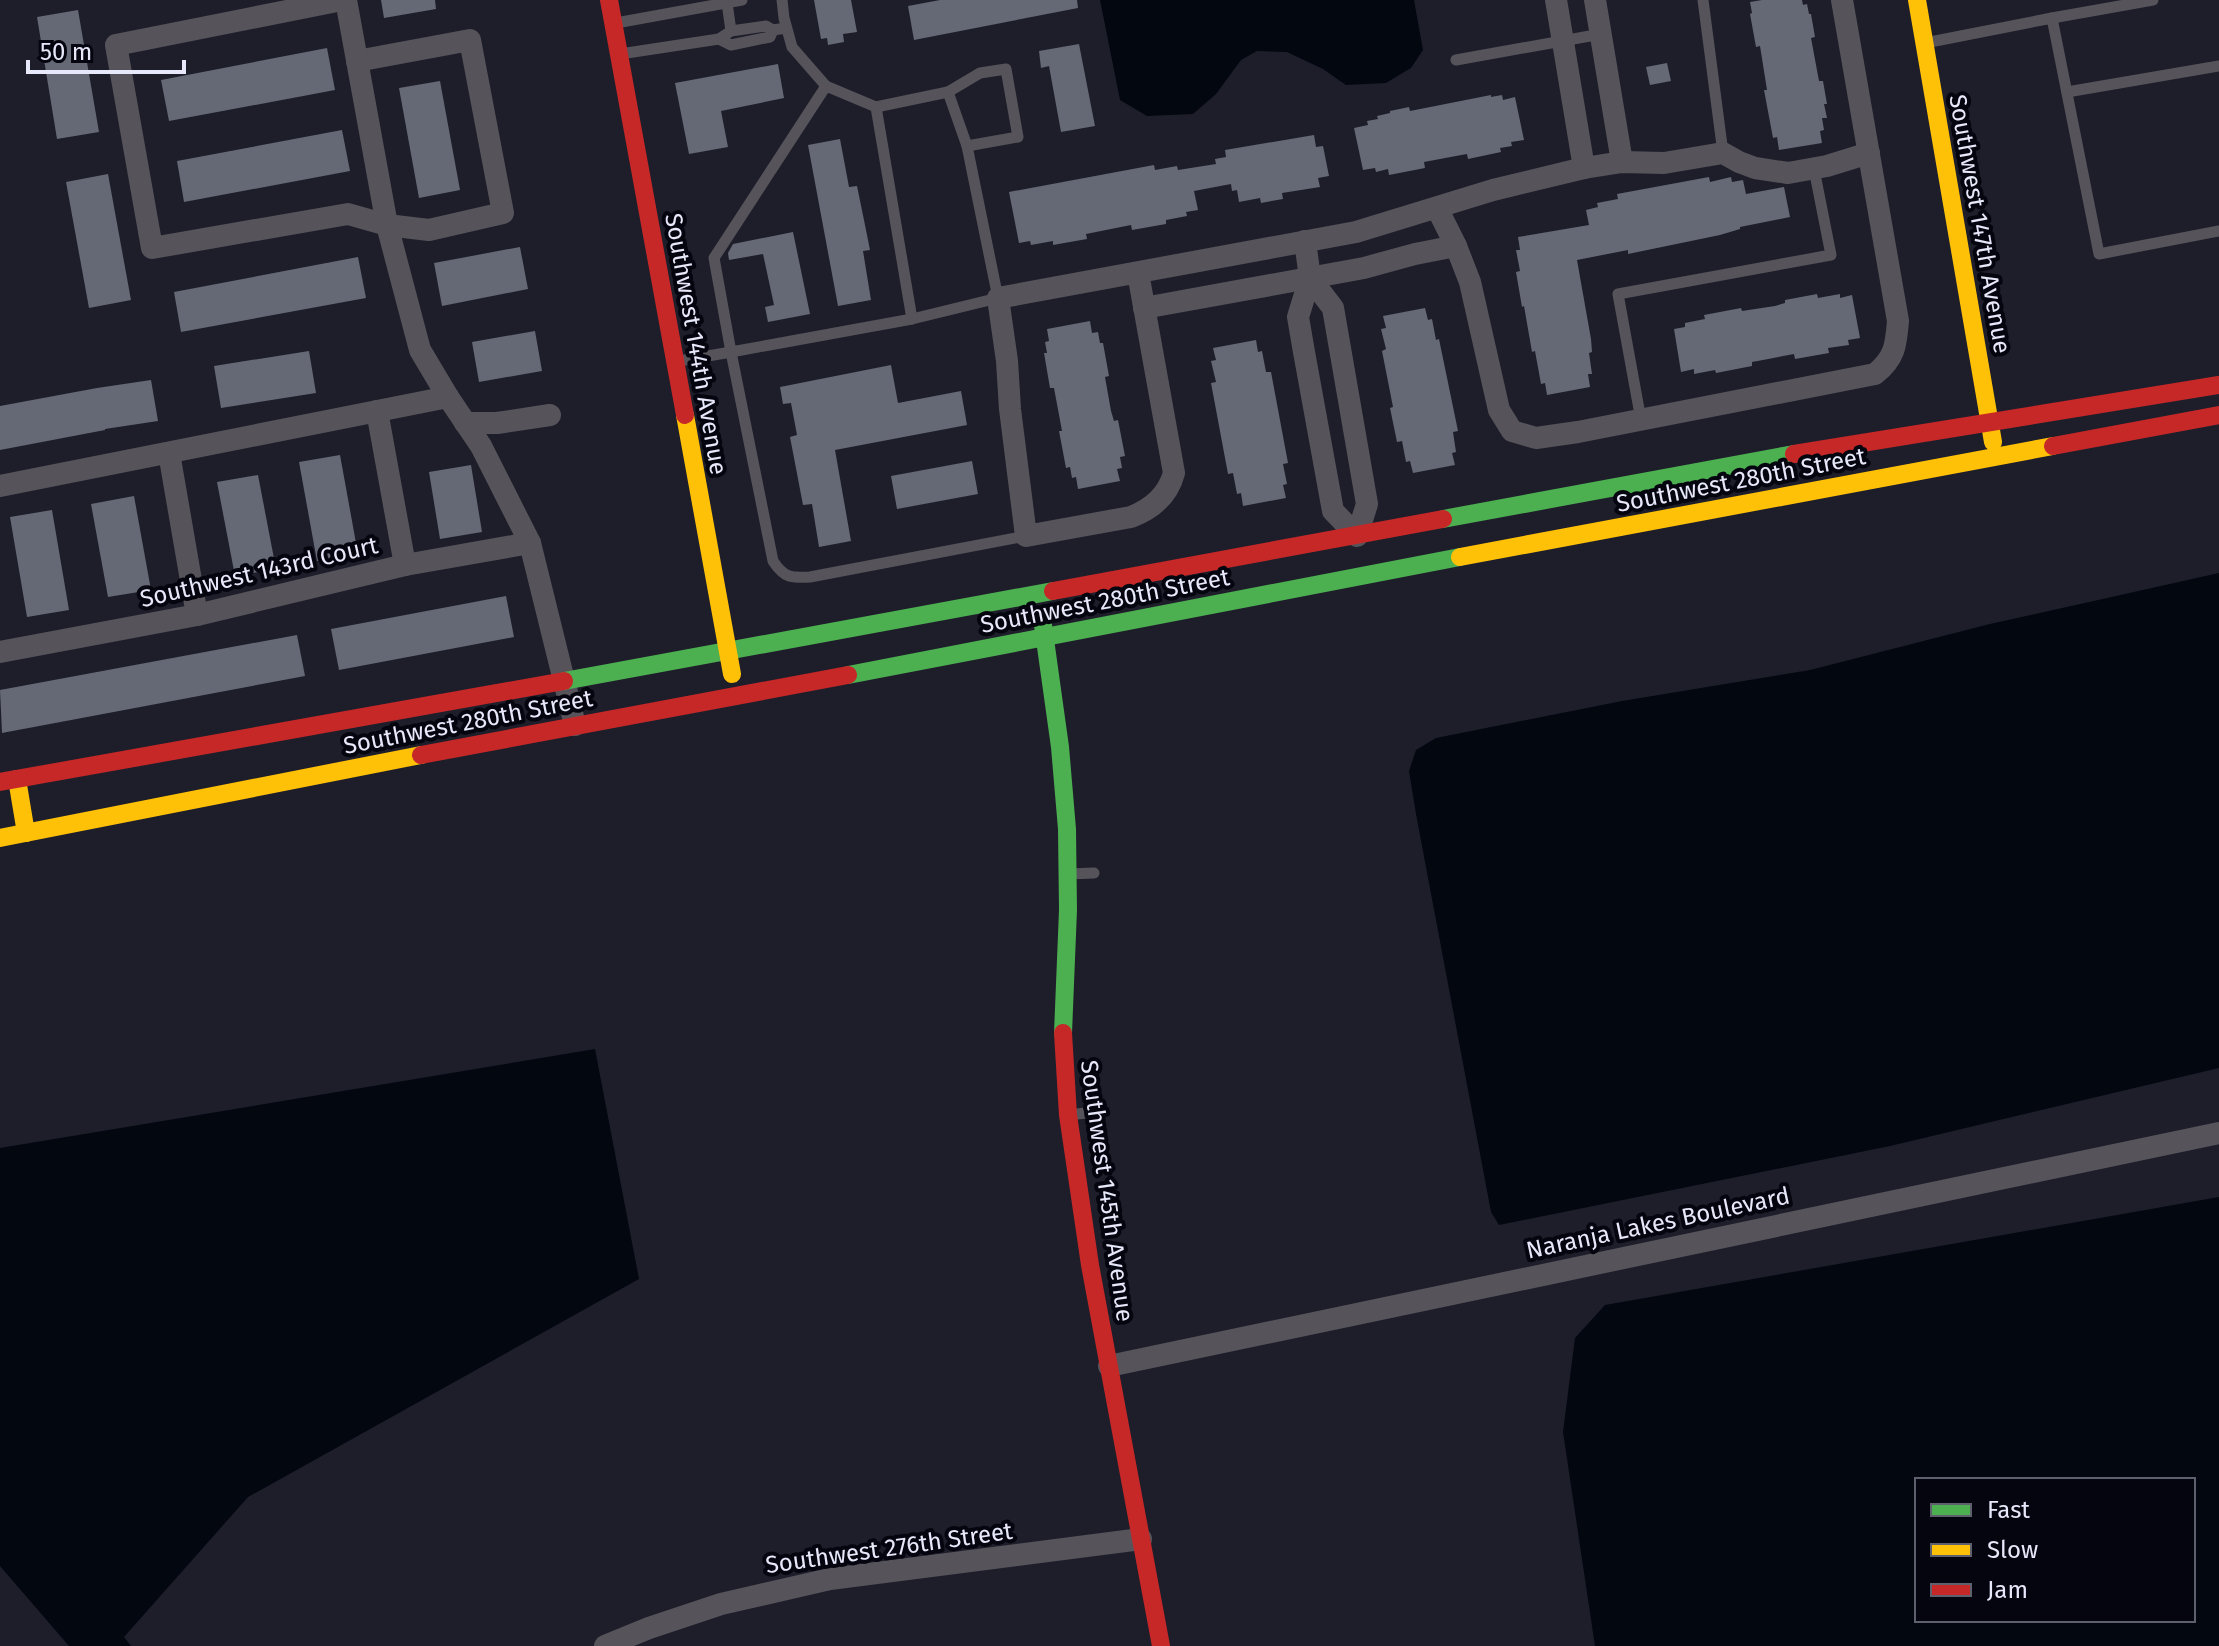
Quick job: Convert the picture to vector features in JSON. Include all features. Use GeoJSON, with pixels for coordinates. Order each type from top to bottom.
{"type":"FeatureCollection","features":[{"type":"Feature","properties":{"kind":"street"},"geometry":{"type":"LineString","coordinates":[[357,61],[470,40],[503,213],[429,230],[387,225],[348,214],[152,248],[116,45],[344,0],[387,225],[420,350],[481,446],[530,543],[575,725]]}},
{"type":"Feature","properties":{"kind":"street","name":"Southwest 144th Avenue"},"geometry":{"type":"LineString","coordinates":[[609,0],[736,697]]}},
{"type":"Feature","properties":{"kind":"street"},"geometry":{"type":"LineString","coordinates":[[1556,0],[1584,168]]}},
{"type":"Feature","properties":{"kind":"street"},"geometry":{"type":"LineString","coordinates":[[1595,0],[1622,162]]}},
{"type":"Feature","properties":{"kind":"street"},"geometry":{"type":"LineString","coordinates":[[1437,208],[1470,282],[1499,410],[1512,431],[1536,438],[1875,374],[1893,354],[1898,321],[1842,0]]}},
{"type":"Feature","properties":{"kind":"street","name":"Southwest 147th Avenue"},"geometry":{"type":"LineString","coordinates":[[1917,0],[1996,456]]}},
{"type":"Feature","properties":{"kind":"street"},"geometry":{"type":"LineString","coordinates":[[1138,273],[1174,473],[1171,485],[1146,511],[1131,517],[1026,536],[998,298],[1356,232],[1493,190],[1584,168],[1622,162],[1664,163],[1723,153],[1755,168],[1788,173],[1869,153]]}},
{"type":"Feature","properties":{"kind":"street"},"geometry":{"type":"LineString","coordinates":[[1305,241],[1310,278],[1298,317],[1333,511],[1359,556]]}},
{"type":"Feature","properties":{"kind":"street"},"geometry":{"type":"LineString","coordinates":[[1144,308],[1364,268],[1456,246]]}},
{"type":"Feature","properties":{"kind":"street"},"geometry":{"type":"LineString","coordinates":[[1310,278],[1333,308],[1367,504],[1359,556]]}},
{"type":"Feature","properties":{"kind":"street","name":"Southwest 280th Street"},"geometry":{"type":"LineString","coordinates":[[8,780],[240,746],[565,681],[1039,595],[1359,556],[1798,473],[1989,423],[2219,385]]}},
{"type":"Feature","properties":{"kind":"street"},"geometry":{"type":"LineString","coordinates":[[0,486],[448,397]]}},
{"type":"Feature","properties":{"kind":"street"},"geometry":{"type":"LineString","coordinates":[[377,411],[405,565]]}},
{"type":"Feature","properties":{"kind":"street"},"geometry":{"type":"LineString","coordinates":[[465,423],[497,423],[550,415]]}},
{"type":"Feature","properties":{"kind":"street","name":"Southwest 280th Street"},"geometry":{"type":"LineString","coordinates":[[0,838],[245,783],[736,697],[1044,638],[1359,556],[1798,473],[1996,456],[2219,415]]}},
{"type":"Feature","properties":{"kind":"street"},"geometry":{"type":"LineString","coordinates":[[169,453],[197,615]]}},
{"type":"Feature","properties":{"kind":"street","name":"Southwest 143rd Court"},"geometry":{"type":"LineString","coordinates":[[0,652],[197,615],[405,565],[530,543]]}},
{"type":"Feature","properties":{"kind":"street","name":"Southwest 145th Avenue"},"geometry":{"type":"LineString","coordinates":[[1039,595],[1060,747],[1067,829],[1063,1027],[1068,1115],[1085,1236],[1161,1646]]}},
{"type":"Feature","properties":{"kind":"street"},"geometry":{"type":"LineString","coordinates":[[8,780],[26,833]]}},
{"type":"Feature","properties":{"kind":"street","name":"Naranja Lakes Boulevard"},"geometry":{"type":"LineString","coordinates":[[1109,1366],[2219,1133]]}},
{"type":"Feature","properties":{"kind":"street","name":"Southwest 276th Street"},"geometry":{"type":"LineString","coordinates":[[605,1646],[721,1604],[830,1579],[1141,1539]]}},
{"type":"Feature","properties":{"kind":"lane"},"geometry":{"type":"LineString","coordinates":[[614,23],[742,0]]}},
{"type":"Feature","properties":{"kind":"lane"},"geometry":{"type":"LineString","coordinates":[[782,0],[780,29],[826,86],[876,107],[948,92],[980,73],[1006,69],[1018,137],[967,146]]}},
{"type":"Feature","properties":{"kind":"lane"},"geometry":{"type":"LineString","coordinates":[[1703,0],[1723,153]]}},
{"type":"Feature","properties":{"kind":"lane"},"geometry":{"type":"LineString","coordinates":[[1924,43],[2153,0]]}},
{"type":"Feature","properties":{"kind":"lane"},"geometry":{"type":"LineString","coordinates":[[727,3],[731,31]]}},
{"type":"Feature","properties":{"kind":"lane"},"geometry":{"type":"LineString","coordinates":[[2052,18],[2099,254],[2219,231]]}},
{"type":"Feature","properties":{"kind":"lane"},"geometry":{"type":"LineString","coordinates":[[619,55],[719,39],[731,31],[766,26],[780,29]]}},
{"type":"Feature","properties":{"kind":"lane"},"geometry":{"type":"LineString","coordinates":[[719,39],[731,45],[770,37],[780,29]]}},
{"type":"Feature","properties":{"kind":"lane"},"geometry":{"type":"LineString","coordinates":[[1456,60],[1601,34]]}},
{"type":"Feature","properties":{"kind":"lane"},"geometry":{"type":"LineString","coordinates":[[2067,92],[2219,66]]}},
{"type":"Feature","properties":{"kind":"lane"},"geometry":{"type":"LineString","coordinates":[[826,86],[714,258],[773,561],[780,572],[792,578],[810,577],[1026,536]]}},
{"type":"Feature","properties":{"kind":"lane"},"geometry":{"type":"LineString","coordinates":[[675,361],[912,319],[998,298],[967,146],[948,92]]}},
{"type":"Feature","properties":{"kind":"lane"},"geometry":{"type":"LineString","coordinates":[[876,107],[912,319]]}},
{"type":"Feature","properties":{"kind":"lane"},"geometry":{"type":"LineString","coordinates":[[1641,420],[1618,294],[1831,255],[1814,169]]}},
{"type":"Feature","properties":{"kind":"lane"},"geometry":{"type":"LineString","coordinates":[[1068,874],[1094,873]]}},
{"type":"Feature","properties":{"kind":"lane"},"geometry":{"type":"LineString","coordinates":[[1068,1115],[1094,1112]]}},
{"type":"Feature","properties":{"kind":"shaded area"},"geometry":{"type":"Polygon","coordinates":[[[1100,0],[1414,0],[1423,50],[1411,68],[1386,83],[1346,85],[1323,69],[1287,52],[1257,51],[1241,60],[1216,94],[1193,114],[1147,116],[1120,100],[1100,0]]]}},
{"type":"Feature","properties":{"kind":"shaded area"},"geometry":{"type":"Polygon","coordinates":[[[2219,573],[2219,1068],[1890,1146],[1499,1225],[1491,1212],[1416,814],[1409,771],[1416,750],[1436,738],[1622,701],[1810,670],[1990,624],[2219,573]]]}},
{"type":"Feature","properties":{"kind":"shaded area"},"geometry":{"type":"Polygon","coordinates":[[[595,1049],[639,1279],[248,1497],[124,1637],[131,1646],[69,1646],[0,1566],[0,1148],[595,1049]]]}},
{"type":"Feature","properties":{"kind":"shaded area"},"geometry":{"type":"Polygon","coordinates":[[[2219,1197],[2219,1646],[1595,1646],[1563,1432],[1575,1338],[1605,1305],[2219,1197]]]}},
{"type":"Feature","properties":{"kind":"building"},"geometry":{"type":"Polygon","coordinates":[[[381,0],[435,0],[436,9],[384,18],[381,0]]]}},
{"type":"Feature","properties":{"kind":"building"},"geometry":{"type":"Polygon","coordinates":[[[814,0],[851,0],[857,32],[843,34],[844,42],[828,45],[827,38],[821,39],[814,0]]]}},
{"type":"Feature","properties":{"kind":"building"},"geometry":{"type":"Polygon","coordinates":[[[940,0],[1077,0],[1078,8],[914,40],[908,6],[940,0]]]}},
{"type":"Feature","properties":{"kind":"building"},"geometry":{"type":"Polygon","coordinates":[[[1802,0],[1803,5],[1807,4],[1815,37],[1811,38],[1819,81],[1823,81],[1827,104],[1824,104],[1827,118],[1822,118],[1824,130],[1820,131],[1822,143],[1779,150],[1777,137],[1773,138],[1760,46],[1756,47],[1750,14],[1750,2],[1802,0]]]}},
{"type":"Feature","properties":{"kind":"building"},"geometry":{"type":"Polygon","coordinates":[[[78,10],[99,132],[57,139],[37,17],[78,10]]]}},
{"type":"Feature","properties":{"kind":"building"},"geometry":{"type":"Polygon","coordinates":[[[1079,44],[1095,126],[1061,132],[1049,66],[1041,68],[1039,51],[1079,44]]]}},
{"type":"Feature","properties":{"kind":"building"},"geometry":{"type":"Polygon","coordinates":[[[327,48],[335,90],[169,121],[161,80],[327,48]]]}},
{"type":"Feature","properties":{"kind":"building"},"geometry":{"type":"Polygon","coordinates":[[[1667,63],[1671,81],[1650,85],[1646,67],[1667,63]]]}},
{"type":"Feature","properties":{"kind":"building"},"geometry":{"type":"Polygon","coordinates":[[[778,64],[784,98],[721,111],[728,147],[689,154],[675,83],[778,64]]]}},
{"type":"Feature","properties":{"kind":"building"},"geometry":{"type":"Polygon","coordinates":[[[440,81],[460,190],[419,198],[399,88],[440,81]]]}},
{"type":"Feature","properties":{"kind":"building"},"geometry":{"type":"Polygon","coordinates":[[[1502,95],[1503,100],[1515,97],[1524,140],[1511,142],[1512,146],[1500,148],[1501,152],[1468,159],[1467,154],[1424,162],[1425,168],[1389,175],[1388,169],[1376,172],[1375,168],[1363,170],[1354,128],[1368,125],[1367,121],[1378,119],[1377,116],[1390,111],[1409,107],[1410,111],[1502,95]]]}},
{"type":"Feature","properties":{"kind":"building"},"geometry":{"type":"Polygon","coordinates":[[[342,130],[350,171],[184,202],[177,161],[342,130]]]}},
{"type":"Feature","properties":{"kind":"building"},"geometry":{"type":"Polygon","coordinates":[[[1314,135],[1316,147],[1323,146],[1329,176],[1318,178],[1320,187],[1282,193],[1283,199],[1261,203],[1260,198],[1239,202],[1237,190],[1232,191],[1231,184],[1194,191],[1198,210],[1186,212],[1187,216],[1166,220],[1166,224],[1132,230],[1131,225],[1086,234],[1087,239],[1053,245],[1053,241],[1031,245],[1030,241],[1019,243],[1009,192],[1154,165],[1155,170],[1177,166],[1178,170],[1216,164],[1215,159],[1226,157],[1225,150],[1314,135]]]}},
{"type":"Feature","properties":{"kind":"building"},"geometry":{"type":"Polygon","coordinates":[[[840,139],[849,187],[857,186],[870,250],[863,251],[871,300],[838,306],[808,145],[840,139]]]}},
{"type":"Feature","properties":{"kind":"building"},"geometry":{"type":"Polygon","coordinates":[[[108,174],[131,300],[89,308],[66,182],[108,174]]]}},
{"type":"Feature","properties":{"kind":"building"},"geometry":{"type":"Polygon","coordinates":[[[1709,177],[1710,182],[1731,177],[1732,182],[1743,180],[1746,194],[1784,187],[1790,217],[1628,254],[1628,250],[1577,260],[1591,339],[1590,387],[1547,395],[1545,383],[1541,384],[1522,307],[1516,272],[1520,271],[1516,250],[1520,250],[1518,237],[1589,225],[1586,210],[1598,207],[1597,203],[1618,199],[1617,194],[1709,177]]]}},
{"type":"Feature","properties":{"kind":"building"},"geometry":{"type":"Polygon","coordinates":[[[793,232],[810,314],[768,322],[765,307],[774,305],[763,254],[729,260],[728,253],[733,244],[793,232]]]}},
{"type":"Feature","properties":{"kind":"building"},"geometry":{"type":"Polygon","coordinates":[[[520,247],[528,289],[442,306],[434,263],[520,247]]]}},
{"type":"Feature","properties":{"kind":"building"},"geometry":{"type":"Polygon","coordinates":[[[358,257],[366,298],[181,332],[174,292],[358,257]]]}},
{"type":"Feature","properties":{"kind":"building"},"geometry":{"type":"Polygon","coordinates":[[[1817,294],[1818,298],[1852,295],[1860,338],[1848,340],[1849,345],[1828,348],[1829,353],[1795,359],[1794,354],[1716,373],[1715,370],[1694,374],[1694,369],[1681,372],[1674,329],[1705,319],[1704,315],[1775,306],[1785,303],[1785,300],[1817,294]]]}},
{"type":"Feature","properties":{"kind":"building"},"geometry":{"type":"Polygon","coordinates":[[[1425,308],[1428,320],[1432,319],[1436,340],[1439,339],[1458,431],[1453,432],[1455,465],[1413,473],[1410,461],[1406,462],[1402,441],[1397,442],[1381,329],[1386,328],[1383,316],[1425,308]]]}},
{"type":"Feature","properties":{"kind":"building"},"geometry":{"type":"Polygon","coordinates":[[[1090,321],[1092,333],[1098,332],[1100,343],[1103,343],[1111,411],[1114,421],[1118,420],[1125,456],[1120,457],[1122,468],[1117,469],[1120,481],[1078,489],[1076,477],[1072,478],[1070,467],[1066,468],[1054,388],[1050,388],[1044,353],[1047,353],[1045,342],[1049,341],[1047,329],[1090,321]]]}},
{"type":"Feature","properties":{"kind":"building"},"geometry":{"type":"Polygon","coordinates":[[[535,331],[542,371],[479,382],[472,342],[535,331]]]}},
{"type":"Feature","properties":{"kind":"building"},"geometry":{"type":"Polygon","coordinates":[[[1256,340],[1258,352],[1262,351],[1266,372],[1271,372],[1288,463],[1283,464],[1286,498],[1243,506],[1233,473],[1228,474],[1211,383],[1216,382],[1211,361],[1216,360],[1213,348],[1256,340]]]}},
{"type":"Feature","properties":{"kind":"building"},"geometry":{"type":"Polygon","coordinates":[[[309,351],[316,393],[221,408],[214,366],[309,351]]]}},
{"type":"Feature","properties":{"kind":"building"},"geometry":{"type":"Polygon","coordinates":[[[891,365],[898,403],[961,391],[967,425],[835,450],[851,541],[819,547],[812,504],[803,505],[790,437],[797,435],[791,403],[783,404],[780,387],[891,365]]]}},
{"type":"Feature","properties":{"kind":"building"},"geometry":{"type":"Polygon","coordinates":[[[151,380],[158,421],[0,450],[0,406],[151,380]]]}},
{"type":"Feature","properties":{"kind":"building"},"geometry":{"type":"Polygon","coordinates":[[[340,455],[358,554],[317,561],[299,462],[340,455]]]}},
{"type":"Feature","properties":{"kind":"building"},"geometry":{"type":"Polygon","coordinates":[[[972,461],[978,494],[897,509],[891,476],[972,461]]]}},
{"type":"Feature","properties":{"kind":"building"},"geometry":{"type":"Polygon","coordinates":[[[471,465],[482,532],[440,539],[429,472],[471,465]]]}},
{"type":"Feature","properties":{"kind":"building"},"geometry":{"type":"Polygon","coordinates":[[[258,475],[276,569],[235,576],[217,482],[258,475]]]}},
{"type":"Feature","properties":{"kind":"building"},"geometry":{"type":"Polygon","coordinates":[[[134,496],[151,590],[108,597],[91,504],[134,496]]]}},
{"type":"Feature","properties":{"kind":"building"},"geometry":{"type":"Polygon","coordinates":[[[52,510],[69,610],[27,617],[10,517],[52,510]]]}},
{"type":"Feature","properties":{"kind":"building"},"geometry":{"type":"Polygon","coordinates":[[[506,596],[514,637],[339,670],[331,629],[506,596]]]}},
{"type":"Feature","properties":{"kind":"building"},"geometry":{"type":"Polygon","coordinates":[[[297,635],[305,676],[2,733],[0,690],[297,635]]]}},
{"type":"Feature","properties":{"kind":"traffic: fast"},"geometry":{"type":"LineString","coordinates":[[1443,519],[1794,454]]}},
{"type":"Feature","properties":{"kind":"traffic: fast"},"geometry":{"type":"LineString","coordinates":[[848,675],[1460,557]]}},
{"type":"Feature","properties":{"kind":"traffic: fast"},"geometry":{"type":"LineString","coordinates":[[564,681],[1053,591]]}},
{"type":"Feature","properties":{"kind":"traffic: fast"},"geometry":{"type":"LineString","coordinates":[[1042,618],[1060,747],[1067,829],[1068,910],[1063,1033]]}},
{"type":"Feature","properties":{"kind":"traffic: slow"},"geometry":{"type":"LineString","coordinates":[[1917,0],[1993,442]]}},
{"type":"Feature","properties":{"kind":"traffic: slow"},"geometry":{"type":"LineString","coordinates":[[685,415],[732,674]]}},
{"type":"Feature","properties":{"kind":"traffic: slow"},"geometry":{"type":"LineString","coordinates":[[1460,557],[2053,446]]}},
{"type":"Feature","properties":{"kind":"traffic: slow"},"geometry":{"type":"LineString","coordinates":[[0,838],[421,755]]}},
{"type":"Feature","properties":{"kind":"traffic: slow"},"geometry":{"type":"LineString","coordinates":[[17,779],[26,833]]}},
{"type":"Feature","properties":{"kind":"traffic: jam"},"geometry":{"type":"LineString","coordinates":[[609,0],[685,415]]}},
{"type":"Feature","properties":{"kind":"traffic: jam"},"geometry":{"type":"LineString","coordinates":[[1794,454],[2219,385]]}},
{"type":"Feature","properties":{"kind":"traffic: jam"},"geometry":{"type":"LineString","coordinates":[[2053,446],[2219,415]]}},
{"type":"Feature","properties":{"kind":"traffic: jam"},"geometry":{"type":"LineString","coordinates":[[1053,591],[1443,519]]}},
{"type":"Feature","properties":{"kind":"traffic: jam"},"geometry":{"type":"LineString","coordinates":[[421,755],[848,675]]}},
{"type":"Feature","properties":{"kind":"traffic: jam"},"geometry":{"type":"LineString","coordinates":[[0,782],[564,681]]}},
{"type":"Feature","properties":{"kind":"traffic: jam"},"geometry":{"type":"LineString","coordinates":[[1063,1033],[1068,1115],[1090,1265],[1161,1646]]}}]}
